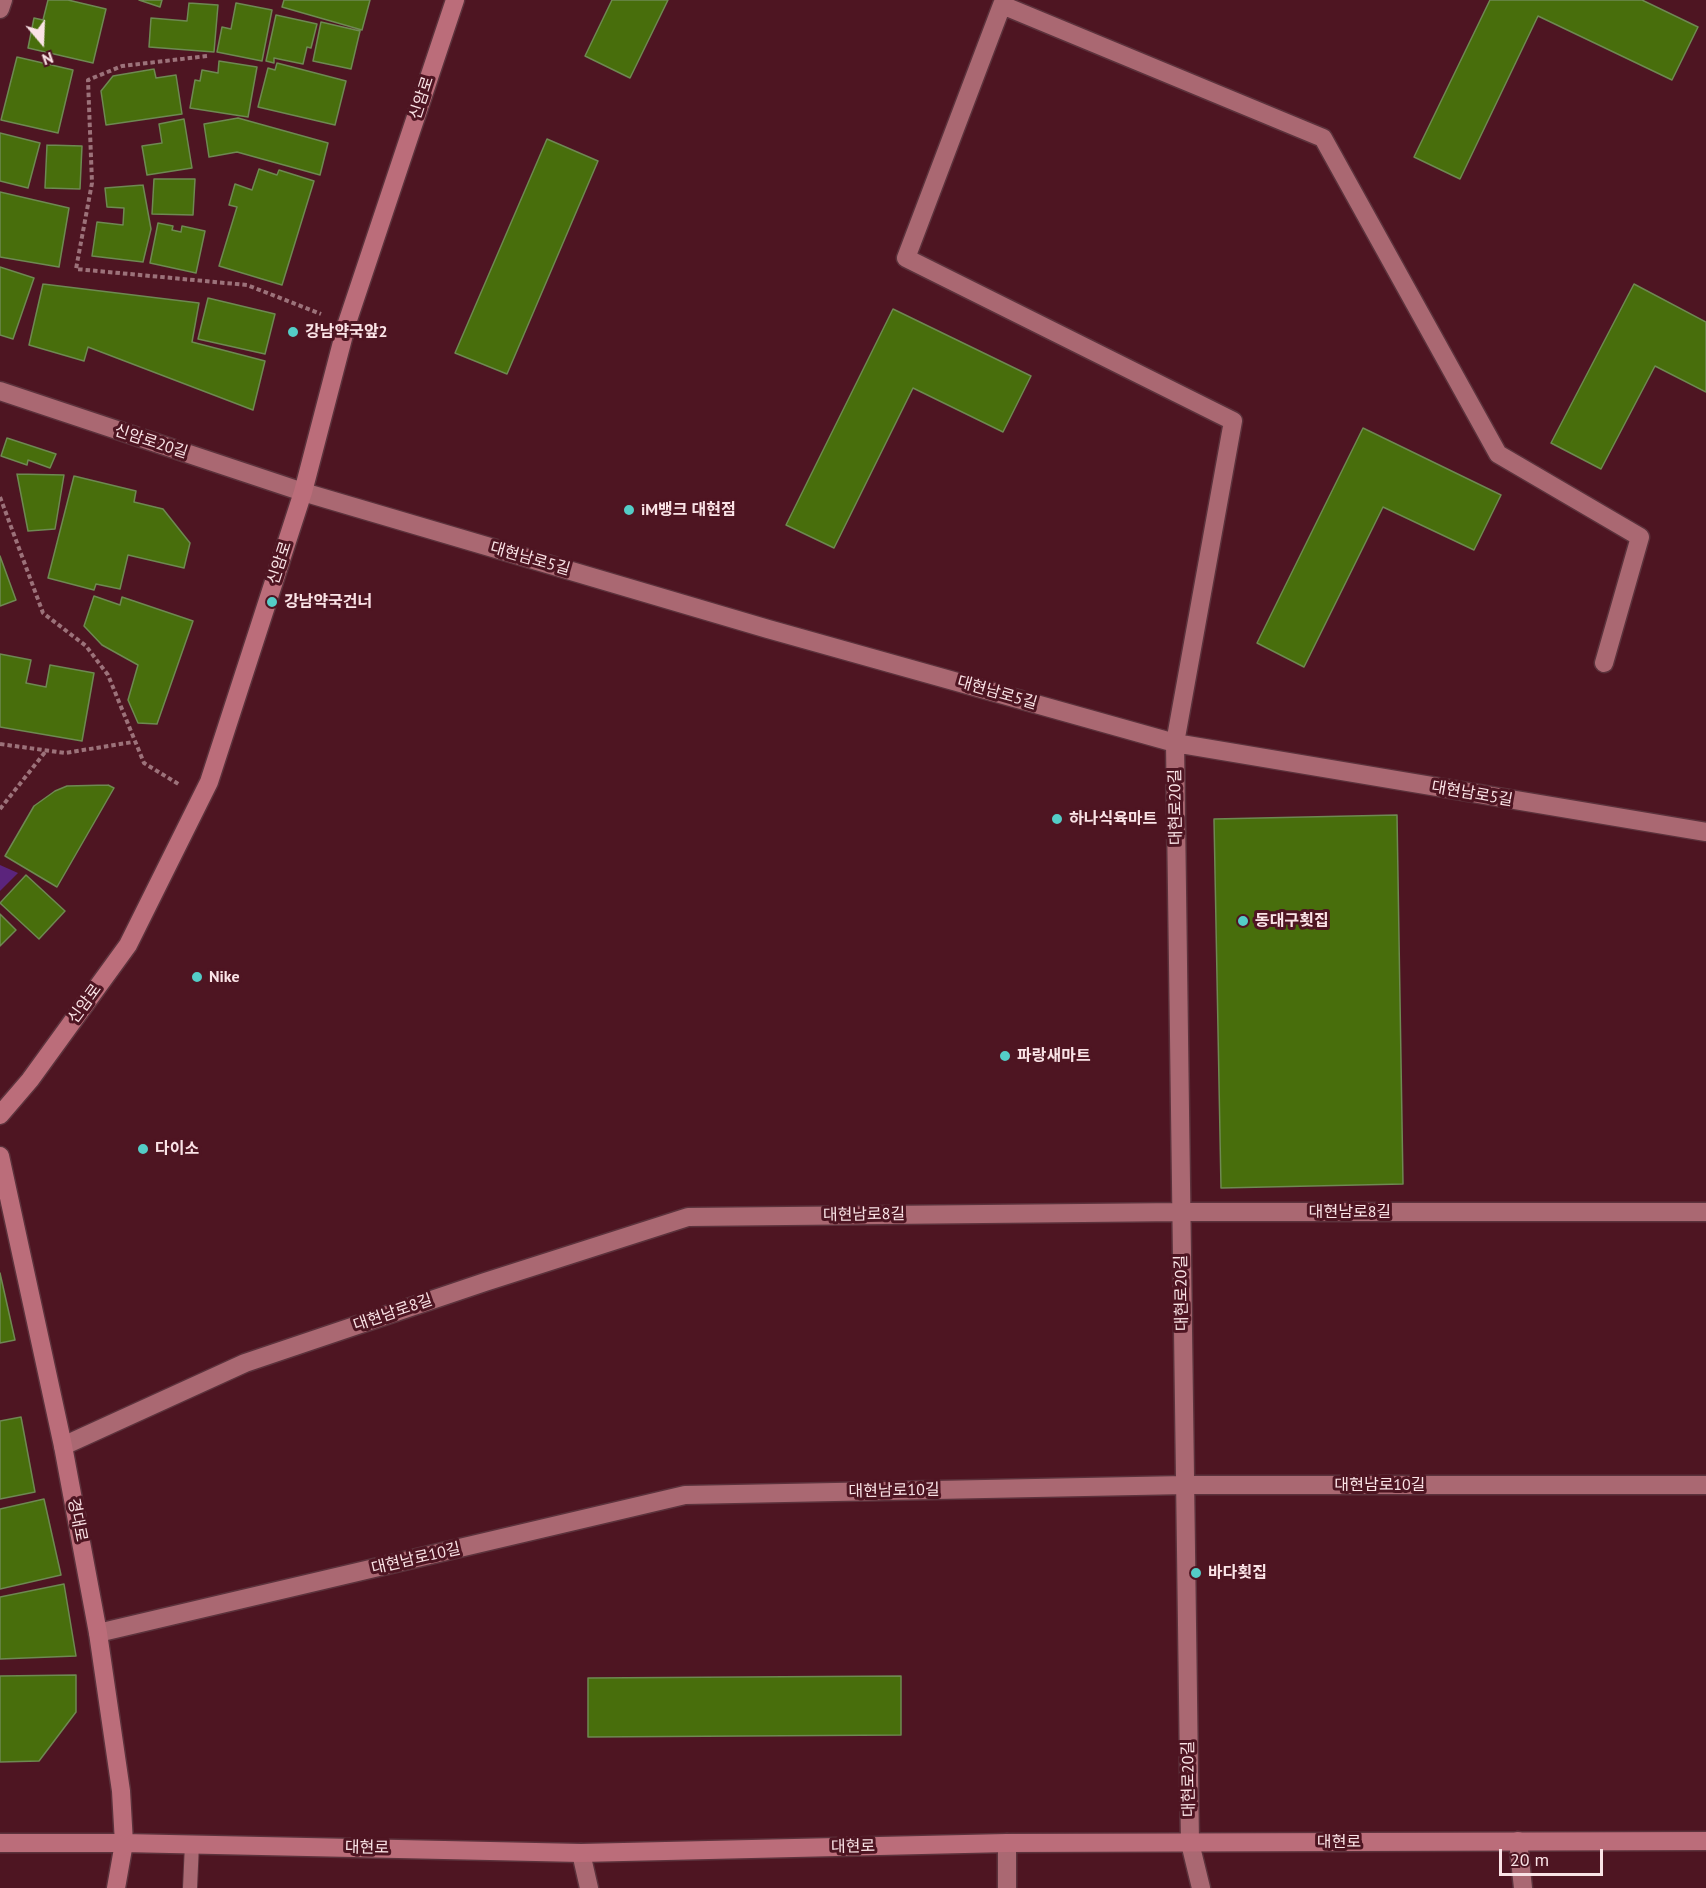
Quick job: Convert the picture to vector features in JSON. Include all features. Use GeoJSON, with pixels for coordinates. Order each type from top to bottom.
{"type":"FeatureCollection","features":[{"type":"Feature","properties":{"kind":"main road","name":"신암로"},"geometry":{"type":"LineString","coordinates":[[0,1115],[30,1080],[128,945],[209,782],[303,492],[347,323],[455,0]]}},
{"type":"Feature","properties":{"kind":"main road","name":"경대로"},"geometry":{"type":"LineString","coordinates":[[0,1156],[63,1446],[98,1634],[121,1791],[124,1843],[116,1888]]}},
{"type":"Feature","properties":{"kind":"main road","name":"대현로"},"geometry":{"type":"LineString","coordinates":[[0,1843],[192,1844],[581,1853],[1006,1843],[1706,1841]]}},
{"type":"Feature","properties":{"kind":"street"},"geometry":{"type":"LineString","coordinates":[[0,9],[3,0]]}},
{"type":"Feature","properties":{"kind":"street","name":"대현로20길"},"geometry":{"type":"LineString","coordinates":[[1201,1888],[1190,1843],[1175,743],[1233,420],[906,258],[1002,5],[1323,138],[1498,454],[1640,537],[1604,663]]}},
{"type":"Feature","properties":{"kind":"street","name":"신암로20길"},"geometry":{"type":"LineString","coordinates":[[0,391],[303,492]]}},
{"type":"Feature","properties":{"kind":"street","name":"대현남로5길"},"geometry":{"type":"LineString","coordinates":[[303,492],[768,629],[1175,743],[1706,832]]}},
{"type":"Feature","properties":{"kind":"street","name":"대현남로8길"},"geometry":{"type":"LineString","coordinates":[[63,1446],[245,1363],[485,1282],[688,1217],[1181,1212],[1706,1212]]}},
{"type":"Feature","properties":{"kind":"street","name":"대현남로10길"},"geometry":{"type":"LineString","coordinates":[[98,1634],[685,1495],[1185,1485],[1706,1485]]}},
{"type":"Feature","properties":{"kind":"street"},"geometry":{"type":"LineString","coordinates":[[1518,1841],[1523,1888]]}},
{"type":"Feature","properties":{"kind":"street"},"geometry":{"type":"LineString","coordinates":[[1006,1843],[1007,1888]]}},
{"type":"Feature","properties":{"kind":"street"},"geometry":{"type":"LineString","coordinates":[[581,1853],[589,1888]]}},
{"type":"Feature","properties":{"kind":"lane"},"geometry":{"type":"LineString","coordinates":[[190,1888],[192,1844]]}},
{"type":"Feature","properties":{"kind":"path"},"geometry":{"type":"LineString","coordinates":[[207,56],[122,66],[88,80],[92,183],[76,269],[247,285],[347,323]]}},
{"type":"Feature","properties":{"kind":"path"},"geometry":{"type":"LineString","coordinates":[[0,497],[44,613],[86,646],[108,675],[133,742],[144,763],[201,798]]}},
{"type":"Feature","properties":{"kind":"path"},"geometry":{"type":"LineString","coordinates":[[0,744],[65,753],[133,742]]}},
{"type":"Feature","properties":{"kind":"path"},"geometry":{"type":"LineString","coordinates":[[0,809],[47,751]]}},
{"type":"Feature","properties":{"kind":"shaded area"},"geometry":{"type":"Polygon","coordinates":[[[0,865],[18,873],[0,891],[0,865]]]}},
{"type":"Feature","properties":{"kind":"building"},"geometry":{"type":"Polygon","coordinates":[[[48,0],[68,0],[106,9],[93,63],[28,48],[34,18],[43,20],[48,0]]]}},
{"type":"Feature","properties":{"kind":"building"},"geometry":{"type":"Polygon","coordinates":[[[139,0],[162,0],[160,7],[139,0]]]}},
{"type":"Feature","properties":{"kind":"building"},"geometry":{"type":"Polygon","coordinates":[[[284,0],[370,0],[362,30],[282,7],[284,0]]]}},
{"type":"Feature","properties":{"kind":"building"},"geometry":{"type":"Polygon","coordinates":[[[612,0],[668,0],[630,78],[585,56],[612,0]]]}},
{"type":"Feature","properties":{"kind":"building"},"geometry":{"type":"Polygon","coordinates":[[[1490,0],[1642,0],[1698,27],[1672,80],[1538,16],[1460,179],[1414,157],[1490,0]]]}},
{"type":"Feature","properties":{"kind":"building"},"geometry":{"type":"Polygon","coordinates":[[[189,3],[218,5],[214,52],[149,47],[151,18],[187,21],[189,3]]]}},
{"type":"Feature","properties":{"kind":"building"},"geometry":{"type":"Polygon","coordinates":[[[236,3],[272,10],[262,61],[217,52],[222,27],[231,29],[236,3]]]}},
{"type":"Feature","properties":{"kind":"building"},"geometry":{"type":"Polygon","coordinates":[[[276,15],[317,24],[311,48],[307,47],[303,64],[274,58],[274,63],[266,61],[276,15]]]}},
{"type":"Feature","properties":{"kind":"building"},"geometry":{"type":"Polygon","coordinates":[[[321,22],[360,31],[351,69],[313,61],[321,22]]]}},
{"type":"Feature","properties":{"kind":"building"},"geometry":{"type":"Polygon","coordinates":[[[17,57],[73,70],[58,133],[1,120],[17,57]]]}},
{"type":"Feature","properties":{"kind":"building"},"geometry":{"type":"Polygon","coordinates":[[[219,61],[257,67],[248,117],[190,108],[195,80],[200,81],[202,70],[218,73],[219,61]]]}},
{"type":"Feature","properties":{"kind":"building"},"geometry":{"type":"Polygon","coordinates":[[[277,63],[346,81],[335,125],[258,107],[268,68],[275,70],[277,63]]]}},
{"type":"Feature","properties":{"kind":"building"},"geometry":{"type":"Polygon","coordinates":[[[154,69],[156,78],[176,75],[182,114],[106,125],[101,91],[113,76],[154,69]]]}},
{"type":"Feature","properties":{"kind":"building"},"geometry":{"type":"Polygon","coordinates":[[[238,118],[328,143],[320,175],[237,152],[209,157],[204,124],[238,118]]]}},
{"type":"Feature","properties":{"kind":"building"},"geometry":{"type":"Polygon","coordinates":[[[184,119],[192,168],[147,175],[142,146],[162,143],[159,124],[184,119]]]}},
{"type":"Feature","properties":{"kind":"building"},"geometry":{"type":"Polygon","coordinates":[[[0,133],[40,143],[28,188],[0,181],[0,133]]]}},
{"type":"Feature","properties":{"kind":"building"},"geometry":{"type":"Polygon","coordinates":[[[547,139],[598,161],[507,374],[455,353],[547,139]]]}},
{"type":"Feature","properties":{"kind":"building"},"geometry":{"type":"Polygon","coordinates":[[[47,145],[82,146],[80,189],[45,188],[47,145]]]}},
{"type":"Feature","properties":{"kind":"building"},"geometry":{"type":"Polygon","coordinates":[[[259,169],[277,175],[279,170],[314,181],[282,285],[219,266],[237,207],[229,205],[235,184],[252,190],[259,169]]]}},
{"type":"Feature","properties":{"kind":"building"},"geometry":{"type":"Polygon","coordinates":[[[154,179],[195,179],[193,215],[152,214],[154,179]]]}},
{"type":"Feature","properties":{"kind":"building"},"geometry":{"type":"Polygon","coordinates":[[[143,185],[151,229],[143,262],[92,256],[97,222],[123,225],[124,208],[107,207],[105,188],[143,185]]]}},
{"type":"Feature","properties":{"kind":"building"},"geometry":{"type":"Polygon","coordinates":[[[0,192],[69,208],[59,267],[0,257],[0,192]]]}},
{"type":"Feature","properties":{"kind":"building"},"geometry":{"type":"Polygon","coordinates":[[[158,223],[173,226],[172,230],[181,232],[182,226],[205,231],[196,273],[150,263],[158,223]]]}},
{"type":"Feature","properties":{"kind":"building"},"geometry":{"type":"Polygon","coordinates":[[[0,267],[34,278],[13,339],[0,335],[0,267]]]}},
{"type":"Feature","properties":{"kind":"building"},"geometry":{"type":"Polygon","coordinates":[[[43,284],[199,303],[192,342],[265,361],[253,410],[88,347],[84,361],[29,345],[43,284]]]}},
{"type":"Feature","properties":{"kind":"building"},"geometry":{"type":"Polygon","coordinates":[[[1634,284],[1706,322],[1706,392],[1655,366],[1601,469],[1551,443],[1634,284]]]}},
{"type":"Feature","properties":{"kind":"building"},"geometry":{"type":"Polygon","coordinates":[[[208,298],[275,314],[265,354],[198,339],[208,298]]]}},
{"type":"Feature","properties":{"kind":"building"},"geometry":{"type":"Polygon","coordinates":[[[893,309],[1031,376],[1003,432],[913,388],[834,548],[786,525],[893,309]]]}},
{"type":"Feature","properties":{"kind":"building"},"geometry":{"type":"Polygon","coordinates":[[[1363,428],[1501,495],[1474,550],[1383,507],[1304,667],[1257,643],[1363,428]]]}},
{"type":"Feature","properties":{"kind":"building"},"geometry":{"type":"Polygon","coordinates":[[[7,438],[56,454],[50,468],[28,460],[27,465],[1,456],[7,438]]]}},
{"type":"Feature","properties":{"kind":"building"},"geometry":{"type":"Polygon","coordinates":[[[17,474],[64,475],[55,529],[28,531],[17,474]]]}},
{"type":"Feature","properties":{"kind":"building"},"geometry":{"type":"Polygon","coordinates":[[[74,476],[136,491],[134,502],[163,509],[190,543],[184,568],[128,555],[120,589],[96,584],[94,590],[48,578],[74,476]]]}},
{"type":"Feature","properties":{"kind":"building"},"geometry":{"type":"Polygon","coordinates":[[[0,556],[16,600],[0,606],[0,556]]]}},
{"type":"Feature","properties":{"kind":"building"},"geometry":{"type":"Polygon","coordinates":[[[94,596],[120,605],[122,597],[193,621],[157,724],[138,723],[128,700],[138,665],[102,645],[84,626],[94,596]]]}},
{"type":"Feature","properties":{"kind":"building"},"geometry":{"type":"Polygon","coordinates":[[[0,654],[31,660],[26,683],[46,687],[50,665],[94,673],[82,741],[0,727],[0,654]]]}},
{"type":"Feature","properties":{"kind":"building"},"geometry":{"type":"Polygon","coordinates":[[[108,785],[114,788],[57,887],[5,856],[34,806],[55,791],[67,786],[108,785]]]}},
{"type":"Feature","properties":{"kind":"building"},"geometry":{"type":"Polygon","coordinates":[[[1397,815],[1403,1184],[1221,1188],[1214,819],[1397,815]]]}},
{"type":"Feature","properties":{"kind":"building"},"geometry":{"type":"Polygon","coordinates":[[[26,875],[65,911],[39,939],[0,903],[26,875]]]}},
{"type":"Feature","properties":{"kind":"building"},"geometry":{"type":"Polygon","coordinates":[[[0,914],[16,930],[0,946],[0,914]]]}},
{"type":"Feature","properties":{"kind":"building"},"geometry":{"type":"Polygon","coordinates":[[[0,1273],[15,1340],[0,1343],[0,1273]]]}},
{"type":"Feature","properties":{"kind":"building"},"geometry":{"type":"Polygon","coordinates":[[[21,1417],[35,1492],[0,1499],[0,1421],[21,1417]]]}},
{"type":"Feature","properties":{"kind":"building"},"geometry":{"type":"Polygon","coordinates":[[[44,1499],[61,1575],[0,1589],[0,1509],[44,1499]]]}},
{"type":"Feature","properties":{"kind":"building"},"geometry":{"type":"Polygon","coordinates":[[[64,1584],[76,1656],[0,1659],[0,1597],[64,1584]]]}},
{"type":"Feature","properties":{"kind":"building"},"geometry":{"type":"Polygon","coordinates":[[[76,1675],[76,1712],[39,1761],[0,1762],[0,1676],[76,1675]]]}},
{"type":"Feature","properties":{"kind":"building"},"geometry":{"type":"Polygon","coordinates":[[[901,1676],[901,1735],[588,1737],[588,1678],[901,1676]]]}},
{"type":"Feature","properties":{"kind":"place","name":"강남약국앞2"},"geometry":{"type":"Point","coordinates":[293,332]}},
{"type":"Feature","properties":{"kind":"place","name":"iM뱅크 대현점"},"geometry":{"type":"Point","coordinates":[629,510]}},
{"type":"Feature","properties":{"kind":"place","name":"강남약국건너"},"geometry":{"type":"Point","coordinates":[272,602]}},
{"type":"Feature","properties":{"kind":"place","name":"하나식육마트"},"geometry":{"type":"Point","coordinates":[1057,819]}},
{"type":"Feature","properties":{"kind":"place","name":"동대구횟집"},"geometry":{"type":"Point","coordinates":[1243,921]}},
{"type":"Feature","properties":{"kind":"place","name":"Nike"},"geometry":{"type":"Point","coordinates":[197,977]}},
{"type":"Feature","properties":{"kind":"place","name":"파랑새마트"},"geometry":{"type":"Point","coordinates":[1005,1056]}},
{"type":"Feature","properties":{"kind":"place","name":"다이소"},"geometry":{"type":"Point","coordinates":[143,1149]}},
{"type":"Feature","properties":{"kind":"place","name":"바다횟집"},"geometry":{"type":"Point","coordinates":[1196,1573]}}]}
